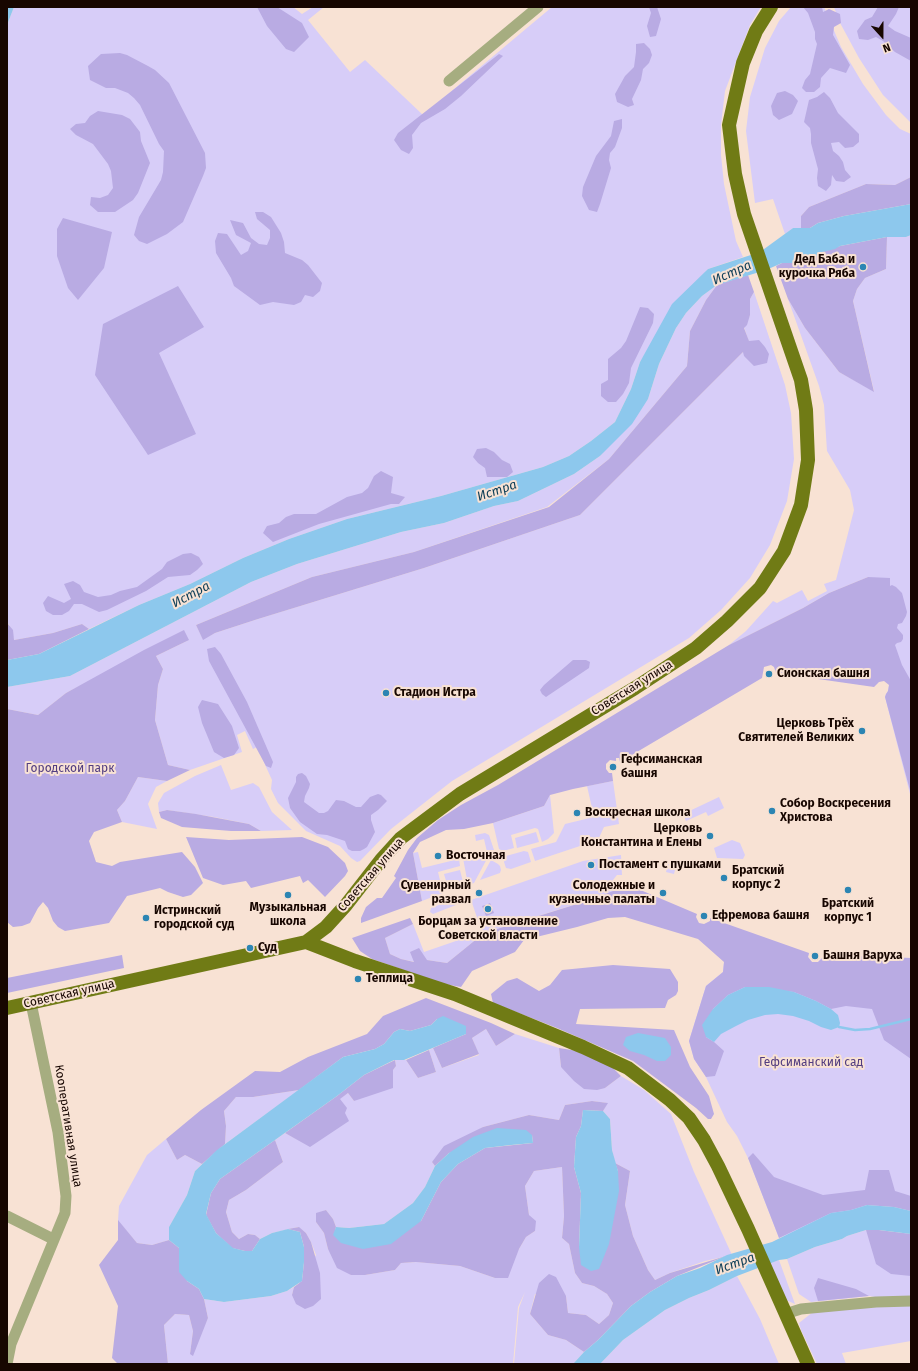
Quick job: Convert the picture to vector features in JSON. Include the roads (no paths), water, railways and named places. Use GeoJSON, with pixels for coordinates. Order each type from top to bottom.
{"type":"FeatureCollection","features":[{"type":"Feature","properties":{"kind":"main road","name":"Советская улица"},"geometry":{"type":"LineString","coordinates":[[7,1008],[306,942],[326,927],[346,905],[381,860],[402,838],[460,794],[634,688],[696,648],[728,621],[760,588],[784,551],[800,505],[808,460],[806,410],[801,380],[744,214],[735,174],[729,125],[742,63],[756,30],[771,7]]}},
{"type":"Feature","properties":{"kind":"main road"},"geometry":{"type":"LineString","coordinates":[[306,942],[355,961],[456,994],[583,1047],[628,1068],[670,1100],[688,1118],[704,1140],[714,1159],[748,1229],[808,1364]]}},
{"type":"Feature","properties":{"kind":"street"},"geometry":{"type":"LineString","coordinates":[[449,81],[538,7]]}},
{"type":"Feature","properties":{"kind":"street","name":"Кооперативная улица"},"geometry":{"type":"LineString","coordinates":[[7,1364],[11,1344],[65,1213],[66,1196],[64,1179],[51,1094],[31,1003]]}},
{"type":"Feature","properties":{"kind":"street"},"geometry":{"type":"LineString","coordinates":[[7,1216],[53,1239]]}},
{"type":"Feature","properties":{"kind":"street"},"geometry":{"type":"LineString","coordinates":[[785,1314],[801,1309],[876,1302],[911,1301]]}},
{"type":"Feature","properties":{"kind":"water"},"geometry":{"type":"Polygon","coordinates":[[[7,7],[14,7],[7,25],[7,7]]]}},
{"type":"Feature","properties":{"kind":"water","name":"Истра"},"geometry":{"type":"Polygon","coordinates":[[[911,204],[911,235],[906,237],[887,237],[840,246],[835,249],[822,252],[811,259],[797,263],[782,263],[766,270],[717,285],[702,296],[686,313],[676,328],[659,364],[648,399],[632,424],[600,456],[574,474],[518,501],[494,506],[444,523],[401,532],[297,564],[251,582],[70,676],[7,687],[7,660],[39,654],[139,605],[190,584],[243,558],[289,539],[347,519],[441,496],[543,467],[569,456],[615,422],[631,389],[640,362],[672,304],[708,269],[760,252],[793,228],[810,228],[818,223],[844,216],[911,204]]]}},
{"type":"Feature","properties":{"kind":"water"},"geometry":{"type":"Polygon","coordinates":[[[745,987],[769,987],[794,992],[816,1001],[831,1009],[838,1015],[840,1023],[839,1027],[831,1030],[793,1016],[778,1014],[765,1015],[748,1020],[721,1034],[714,1042],[706,1037],[702,1025],[713,1009],[728,995],[745,987]]]}},
{"type":"Feature","properties":{"kind":"water"},"geometry":{"type":"Polygon","coordinates":[[[443,1016],[466,1026],[466,1034],[404,1060],[394,1060],[364,1075],[337,1096],[220,1179],[211,1193],[206,1214],[216,1233],[233,1248],[252,1251],[260,1239],[272,1233],[288,1229],[300,1232],[304,1247],[302,1281],[287,1291],[271,1296],[224,1302],[204,1299],[199,1289],[187,1281],[179,1272],[179,1248],[169,1240],[169,1227],[187,1195],[195,1171],[217,1150],[343,1057],[375,1049],[384,1044],[394,1032],[400,1029],[410,1031],[431,1025],[443,1016]]]}},
{"type":"Feature","properties":{"kind":"water"},"geometry":{"type":"Polygon","coordinates":[[[638,1033],[665,1038],[671,1047],[671,1055],[665,1061],[657,1061],[630,1051],[623,1045],[626,1037],[638,1033]]]}},
{"type":"Feature","properties":{"kind":"water"},"geometry":{"type":"Polygon","coordinates":[[[583,1110],[603,1111],[610,1119],[612,1150],[618,1171],[619,1191],[609,1244],[599,1269],[591,1271],[581,1265],[579,1247],[581,1193],[574,1167],[576,1137],[581,1126],[583,1110]]]}},
{"type":"Feature","properties":{"kind":"water"},"geometry":{"type":"Polygon","coordinates":[[[497,1128],[526,1130],[532,1135],[533,1143],[485,1148],[458,1164],[441,1182],[421,1221],[391,1244],[363,1249],[341,1243],[333,1235],[336,1227],[349,1228],[384,1224],[413,1203],[425,1187],[435,1166],[449,1153],[473,1137],[497,1128]]]}},
{"type":"Feature","properties":{"kind":"water","name":"Истра"},"geometry":{"type":"Polygon","coordinates":[[[867,1205],[894,1207],[911,1211],[911,1234],[866,1230],[737,1276],[665,1310],[623,1340],[600,1364],[573,1364],[631,1306],[650,1292],[677,1276],[700,1268],[727,1255],[772,1242],[831,1213],[851,1210],[867,1205]]]}},
{"type":"Feature","properties":{"kind":"waterway"},"geometry":{"type":"LineString","coordinates":[[839,1027],[855,1030],[870,1029],[911,1019]]}},
{"type":"Feature","properties":{"kind":"place","name":"Дед Баба и курочка Ряба"},"geometry":{"type":"Point","coordinates":[863,267]}},
{"type":"Feature","properties":{"kind":"place","name":"Сионская башня"},"geometry":{"type":"Point","coordinates":[769,674]}},
{"type":"Feature","properties":{"kind":"place","name":"Стадион Истра"},"geometry":{"type":"Point","coordinates":[386,693]}},
{"type":"Feature","properties":{"kind":"place","name":"Церковь Трёх Святителей Великих"},"geometry":{"type":"Point","coordinates":[862,731]}},
{"type":"Feature","properties":{"kind":"place","name":"Гефсиманская башня"},"geometry":{"type":"Point","coordinates":[613,767]}},
{"type":"Feature","properties":{"kind":"place","name":"Собор Воскресения Христова"},"geometry":{"type":"Point","coordinates":[772,811]}},
{"type":"Feature","properties":{"kind":"place","name":"Воскресная школа"},"geometry":{"type":"Point","coordinates":[577,813]}},
{"type":"Feature","properties":{"kind":"place","name":"Церковь Константина и Елены"},"geometry":{"type":"Point","coordinates":[710,836]}},
{"type":"Feature","properties":{"kind":"place","name":"Восточная"},"geometry":{"type":"Point","coordinates":[438,856]}},
{"type":"Feature","properties":{"kind":"place","name":"Постамент с пушками"},"geometry":{"type":"Point","coordinates":[591,865]}},
{"type":"Feature","properties":{"kind":"place","name":"Братский корпус 2"},"geometry":{"type":"Point","coordinates":[724,878]}},
{"type":"Feature","properties":{"kind":"place","name":"Братский корпус 1"},"geometry":{"type":"Point","coordinates":[848,890]}},
{"type":"Feature","properties":{"kind":"place","name":"Сувенирный развал"},"geometry":{"type":"Point","coordinates":[479,893]}},
{"type":"Feature","properties":{"kind":"place","name":"Солодежные и кузнечные палаты"},"geometry":{"type":"Point","coordinates":[663,893]}},
{"type":"Feature","properties":{"kind":"place","name":"Музыкальная школа"},"geometry":{"type":"Point","coordinates":[288,895]}},
{"type":"Feature","properties":{"kind":"place","name":"Борцам за установление Советской власти"},"geometry":{"type":"Point","coordinates":[488,909]}},
{"type":"Feature","properties":{"kind":"place","name":"Ефремова башня"},"geometry":{"type":"Point","coordinates":[704,916]}},
{"type":"Feature","properties":{"kind":"place","name":"Истринский городской суд"},"geometry":{"type":"Point","coordinates":[146,918]}},
{"type":"Feature","properties":{"kind":"place","name":"Суд"},"geometry":{"type":"Point","coordinates":[250,948]}},
{"type":"Feature","properties":{"kind":"place","name":"Башня Варуха"},"geometry":{"type":"Point","coordinates":[815,956]}},
{"type":"Feature","properties":{"kind":"place","name":"Теплица"},"geometry":{"type":"Point","coordinates":[358,979]}},
{"type":"Feature","properties":{"kind":"park label","name":"Городской парк"},"geometry":{"type":"Point","coordinates":[70,769]}},
{"type":"Feature","properties":{"kind":"park label","name":"Гефсиманский сад"},"geometry":{"type":"Point","coordinates":[811,1063]}}]}
